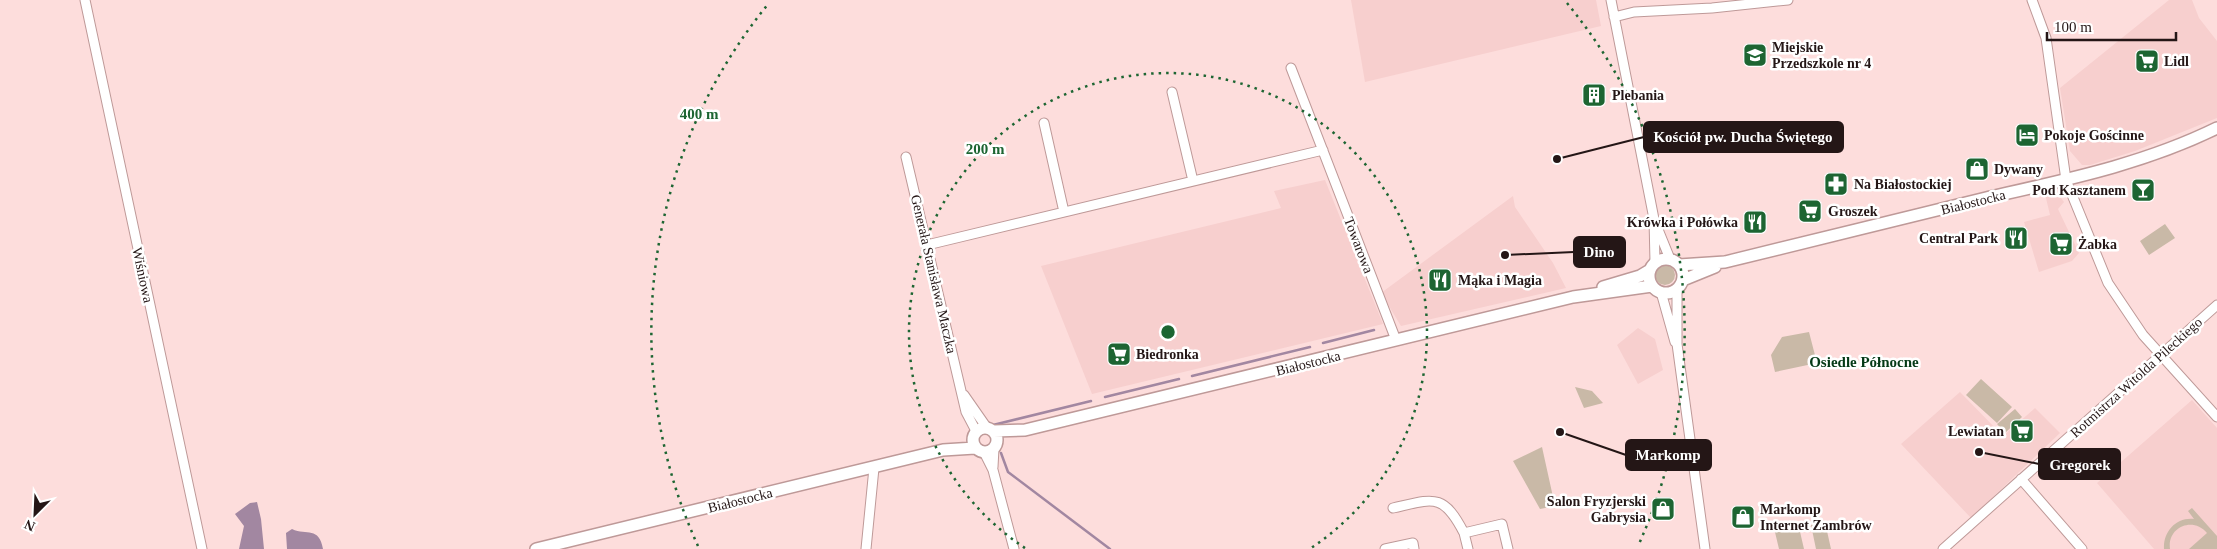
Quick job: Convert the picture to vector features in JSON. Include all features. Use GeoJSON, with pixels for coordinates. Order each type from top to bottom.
{"type":"FeatureCollection","features":[{"type":"Feature","properties":{"kind":"main road","name":"Białostocka"},"geometry":{"type":"LineString","coordinates":[[1675,262],[1725,262],[2066,180],[2140,160],[2175,148],[2217,128]]}},
{"type":"Feature","properties":{"kind":"main road"},"geometry":{"type":"LineString","coordinates":[[1665,259],[1675,262],[1682,270],[1680,285],[1666,293],[1657,289],[1649,276],[1652,266],[1665,259]]}},
{"type":"Feature","properties":{"kind":"main road","name":"Białostocka"},"geometry":{"type":"LineString","coordinates":[[1680,285],[1725,262]]}},
{"type":"Feature","properties":{"kind":"main road","name":"Białostocka"},"geometry":{"type":"LineString","coordinates":[[1590,294],[1652,266]]}},
{"type":"Feature","properties":{"kind":"main road","name":"Białostocka"},"geometry":{"type":"LineString","coordinates":[[943,450],[987,449],[1026,430],[1590,294],[1657,289]]}},
{"type":"Feature","properties":{"kind":"main road","name":"Białostocka"},"geometry":{"type":"LineString","coordinates":[[536,549],[943,450],[983,431],[1026,430]]}},
{"type":"Feature","properties":{"kind":"main road"},"geometry":{"type":"LineString","coordinates":[[983,431],[997,439],[987,449],[973,441],[983,431]]}},
{"type":"Feature","properties":{"kind":"street","name":"Wiśniowa"},"geometry":{"type":"LineString","coordinates":[[85,0],[202,549]]}},
{"type":"Feature","properties":{"kind":"street"},"geometry":{"type":"LineString","coordinates":[[1611,0],[1654,220],[1652,266]]}},
{"type":"Feature","properties":{"kind":"street"},"geometry":{"type":"LineString","coordinates":[[1614,17],[1634,12],[1712,8],[1788,0]]}},
{"type":"Feature","properties":{"kind":"street"},"geometry":{"type":"LineString","coordinates":[[2032,0],[2046,38],[2066,180],[2108,283],[2143,335],[2217,417]]}},
{"type":"Feature","properties":{"kind":"street","name":"Towarowa"},"geometry":{"type":"LineString","coordinates":[[1291,68],[1396,340]]}},
{"type":"Feature","properties":{"kind":"street"},"geometry":{"type":"LineString","coordinates":[[1172,92],[1193,181]]}},
{"type":"Feature","properties":{"kind":"street"},"geometry":{"type":"LineString","coordinates":[[1044,123],[1064,212]]}},
{"type":"Feature","properties":{"kind":"street"},"geometry":{"type":"LineString","coordinates":[[927,245],[1322,150]]}},
{"type":"Feature","properties":{"kind":"street","name":"Generała Stanisława Maczka"},"geometry":{"type":"LineString","coordinates":[[906,157],[966,412],[983,431]]}},
{"type":"Feature","properties":{"kind":"street"},"geometry":{"type":"LineString","coordinates":[[1654,220],[1675,262]]}},
{"type":"Feature","properties":{"kind":"street"},"geometry":{"type":"LineString","coordinates":[[1680,285],[1677,344],[1705,549]]}},
{"type":"Feature","properties":{"kind":"street"},"geometry":{"type":"LineString","coordinates":[[1657,289],[1677,344]]}},
{"type":"Feature","properties":{"kind":"street","name":"Rotmistrza Witolda Pileckiego"},"geometry":{"type":"LineString","coordinates":[[1943,549],[2217,305]]}},
{"type":"Feature","properties":{"kind":"street"},"geometry":{"type":"LineString","coordinates":[[987,449],[1014,549]]}},
{"type":"Feature","properties":{"kind":"street"},"geometry":{"type":"LineString","coordinates":[[866,549],[874,468]]}},
{"type":"Feature","properties":{"kind":"street"},"geometry":{"type":"LineString","coordinates":[[2021,479],[2082,549]]}},
{"type":"Feature","properties":{"kind":"street"},"geometry":{"type":"LineString","coordinates":[[1393,508],[1424,501],[1440,501],[1454,514],[1464,533],[1468,549]]}},
{"type":"Feature","properties":{"kind":"street"},"geometry":{"type":"LineString","coordinates":[[1464,533],[1502,524],[1508,549]]}},
{"type":"Feature","properties":{"kind":"street"},"geometry":{"type":"LineString","coordinates":[[1388,549],[1412,543],[1414,549]]}},
{"type":"Feature","properties":{"kind":"shaded area"},"geometry":{"type":"Polygon","coordinates":[[[1351,0],[1596,0],[1601,26],[1365,82],[1351,0]]]}},
{"type":"Feature","properties":{"kind":"shaded area"},"geometry":{"type":"Polygon","coordinates":[[[2169,0],[2192,0],[2199,18],[2217,41],[2217,118],[2135,151],[2090,165],[2082,165],[2070,151],[2060,88],[2169,0]]]}},
{"type":"Feature","properties":{"kind":"shaded area"},"geometry":{"type":"Polygon","coordinates":[[[1325,180],[1383,324],[1092,394],[1041,266],[1281,208],[1274,191],[1325,180]]]}},
{"type":"Feature","properties":{"kind":"shaded area"},"geometry":{"type":"Polygon","coordinates":[[[2045,194],[2052,194],[2061,198],[2064,202],[2058,209],[2079,253],[2072,261],[2039,272],[2024,222],[2050,215],[2045,194]]]}},
{"type":"Feature","properties":{"kind":"shaded area"},"geometry":{"type":"Polygon","coordinates":[[[1513,196],[1515,207],[1553,263],[1566,288],[1401,326],[1381,293],[1513,196]]]}},
{"type":"Feature","properties":{"kind":"shaded area"},"geometry":{"type":"Polygon","coordinates":[[[2165,224],[2175,238],[2149,255],[2140,241],[2165,224]]]}},
{"type":"Feature","properties":{"kind":"shaded area"},"geometry":{"type":"Polygon","coordinates":[[[1665,265],[1672,268],[1675,275],[1672,282],[1665,285],[1658,282],[1655,275],[1658,268],[1665,265]]]}},
{"type":"Feature","properties":{"kind":"shaded area"},"geometry":{"type":"Polygon","coordinates":[[[1638,328],[1655,339],[1663,370],[1638,384],[1617,345],[1638,328]]]}},
{"type":"Feature","properties":{"kind":"shaded area"},"geometry":{"type":"Polygon","coordinates":[[[1809,332],[1817,363],[1775,372],[1771,355],[1782,337],[1809,332]]]}},
{"type":"Feature","properties":{"kind":"shaded area"},"geometry":{"type":"Polygon","coordinates":[[[1981,379],[2012,407],[1997,423],[1966,395],[1981,379]]]}},
{"type":"Feature","properties":{"kind":"shaded area"},"geometry":{"type":"Polygon","coordinates":[[[1575,387],[1592,391],[1603,403],[1584,408],[1575,387]]]}},
{"type":"Feature","properties":{"kind":"shaded area"},"geometry":{"type":"Polygon","coordinates":[[[1960,392],[2003,436],[2035,408],[2060,433],[1971,518],[1901,444],[1960,392]]]}},
{"type":"Feature","properties":{"kind":"shaded area"},"geometry":{"type":"Polygon","coordinates":[[[2192,400],[2217,428],[2217,549],[2154,549],[2097,483],[2192,400]]]}},
{"type":"Feature","properties":{"kind":"shaded area"},"geometry":{"type":"Polygon","coordinates":[[[2015,409],[2022,417],[2005,433],[1997,424],[2015,409]]]}},
{"type":"Feature","properties":{"kind":"shaded area"},"geometry":{"type":"Polygon","coordinates":[[[1542,447],[1555,506],[1540,509],[1513,461],[1542,447]]]}},
{"type":"Feature","properties":{"kind":"shaded area"},"geometry":{"type":"Polygon","coordinates":[[[257,502],[264,549],[239,549],[244,526],[235,514],[250,503],[257,502]]]}},
{"type":"Feature","properties":{"kind":"shaded area"},"geometry":{"type":"Polygon","coordinates":[[[2192,508],[2217,536],[2217,549],[2189,549],[2207,533],[2195,525],[2188,525],[2182,526],[2173,535],[2170,541],[2170,549],[2164,549],[2168,532],[2176,523],[2182,520],[2194,519],[2188,511],[2192,508]]]}},
{"type":"Feature","properties":{"kind":"shaded area"},"geometry":{"type":"Polygon","coordinates":[[[1825,522],[1831,549],[1816,549],[1811,525],[1825,522]]]}},
{"type":"Feature","properties":{"kind":"shaded area"},"geometry":{"type":"Polygon","coordinates":[[[1798,523],[1804,549],[1779,549],[1774,528],[1798,523]]]}},
{"type":"Feature","properties":{"kind":"shaded area"},"geometry":{"type":"Polygon","coordinates":[[[292,529],[315,534],[319,537],[323,549],[287,549],[286,533],[292,529]]]}},
{"type":"Feature","properties":{"kind":"waterway"},"geometry":{"type":"LineString","coordinates":[[1323,343],[1374,330]]}},
{"type":"Feature","properties":{"kind":"waterway"},"geometry":{"type":"LineString","coordinates":[[1192,376],[1310,347]]}},
{"type":"Feature","properties":{"kind":"waterway"},"geometry":{"type":"LineString","coordinates":[[1105,397],[1179,379]]}},
{"type":"Feature","properties":{"kind":"waterway"},"geometry":{"type":"LineString","coordinates":[[993,425],[1091,401]]}},
{"type":"Feature","properties":{"kind":"waterway"},"geometry":{"type":"LineString","coordinates":[[1001,453],[1008,472],[1110,549]]}},
{"type":"Feature","properties":{"kind":"place","name":"Miejskie Przedszkole nr 4"},"geometry":{"type":"Point","coordinates":[1755,55]}},
{"type":"Feature","properties":{"kind":"place","name":"Lidl"},"geometry":{"type":"Point","coordinates":[2147,61]}},
{"type":"Feature","properties":{"kind":"place","name":"Plebania"},"geometry":{"type":"Point","coordinates":[1594,95]}},
{"type":"Feature","properties":{"kind":"place","name":"Pokoje Gościnne"},"geometry":{"type":"Point","coordinates":[2027,135]}},
{"type":"Feature","properties":{"kind":"place","name":"Kościół pw. Ducha Świętego"},"geometry":{"type":"Point","coordinates":[1557,159]}},
{"type":"Feature","properties":{"kind":"place","name":"Dywany"},"geometry":{"type":"Point","coordinates":[1977,169]}},
{"type":"Feature","properties":{"kind":"place","name":"Na Białostockiej"},"geometry":{"type":"Point","coordinates":[1836,184]}},
{"type":"Feature","properties":{"kind":"place","name":"Pod Kasztanem"},"geometry":{"type":"Point","coordinates":[2143,190]}},
{"type":"Feature","properties":{"kind":"place","name":"Groszek"},"geometry":{"type":"Point","coordinates":[1810,211]}},
{"type":"Feature","properties":{"kind":"place","name":"Krówka i Połówka"},"geometry":{"type":"Point","coordinates":[1755,222]}},
{"type":"Feature","properties":{"kind":"place","name":"Central Park"},"geometry":{"type":"Point","coordinates":[2016,238]}},
{"type":"Feature","properties":{"kind":"place","name":"Żabka"},"geometry":{"type":"Point","coordinates":[2061,244]}},
{"type":"Feature","properties":{"kind":"place","name":"Dino"},"geometry":{"type":"Point","coordinates":[1505,255]}},
{"type":"Feature","properties":{"kind":"place","name":"Mąka i Magia"},"geometry":{"type":"Point","coordinates":[1440,280]}},
{"type":"Feature","properties":{"kind":"place","name":"Biedronka"},"geometry":{"type":"Point","coordinates":[1119,354]}},
{"type":"Feature","properties":{"kind":"place","name":"Lewiatan"},"geometry":{"type":"Point","coordinates":[2022,431]}},
{"type":"Feature","properties":{"kind":"place","name":"Markomp"},"geometry":{"type":"Point","coordinates":[1560,432]}},
{"type":"Feature","properties":{"kind":"place","name":"Gregorek"},"geometry":{"type":"Point","coordinates":[1979,452]}},
{"type":"Feature","properties":{"kind":"place","name":"Salon Fryzjerski Gabrysia"},"geometry":{"type":"Point","coordinates":[1663,509]}},
{"type":"Feature","properties":{"kind":"place","name":"Markomp Internet Zambrów"},"geometry":{"type":"Point","coordinates":[1743,517]}},
{"type":"Feature","properties":{"kind":"district","name":"Osiedle Północne"},"geometry":{"type":"Point","coordinates":[1864,362]}}]}
